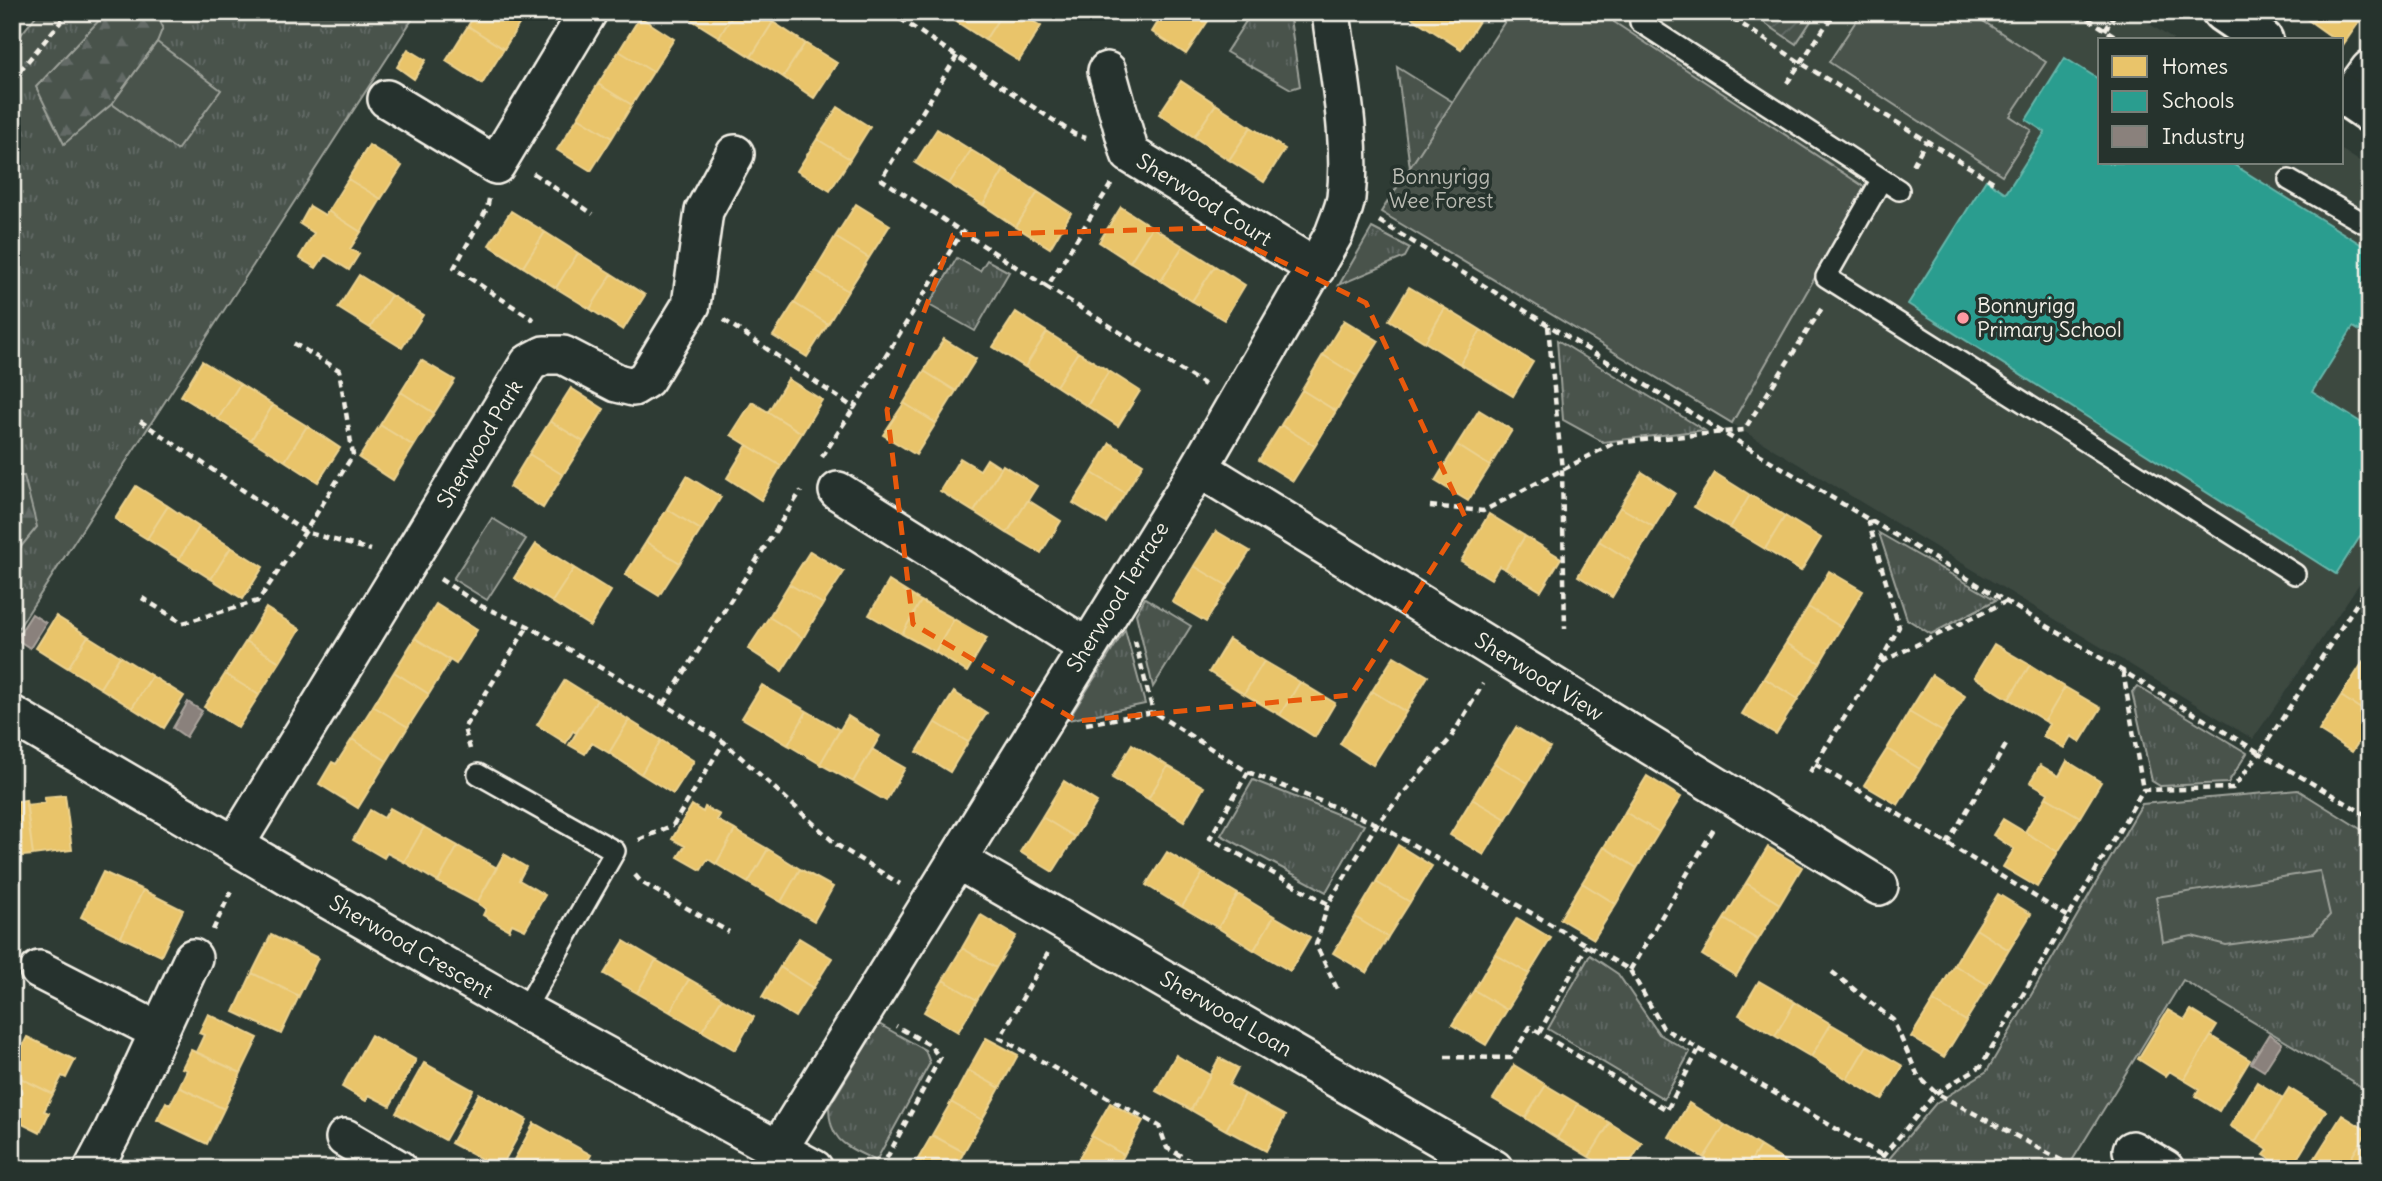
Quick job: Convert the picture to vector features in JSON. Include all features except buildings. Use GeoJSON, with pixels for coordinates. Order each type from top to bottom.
{"type":"FeatureCollection","features":[{"type":"Feature","properties":{"kind":"main road"},"geometry":{"type":"LineString","coordinates":[[2222,12],[2260,38]]}},
{"type":"Feature","properties":{"kind":"street"},"geometry":{"type":"LineString","coordinates":[[387,99],[496,165],[588,12]]}},
{"type":"Feature","properties":{"kind":"street","name":"Sherwood Terrace"},"geometry":{"type":"LineString","coordinates":[[779,1148],[1199,468],[1334,234],[1346,200],[1348,167],[1331,12]]}},
{"type":"Feature","properties":{"kind":"street","name":"Sherwood Court"},"geometry":{"type":"LineString","coordinates":[[1107,71],[1130,154],[1316,268]]}},
{"type":"Feature","properties":{"kind":"street"},"geometry":{"type":"LineString","coordinates":[[563,355],[617,383],[633,387],[646,379],[691,305],[704,211],[735,154]]}},
{"type":"Feature","properties":{"kind":"street","name":"Sherwood Park"},"geometry":{"type":"LineString","coordinates":[[235,845],[529,363],[544,355],[563,355]]}},
{"type":"Feature","properties":{"kind":"street","name":"Sherwood View"},"geometry":{"type":"LineString","coordinates":[[1199,468],[1879,886]]}},
{"type":"Feature","properties":{"kind":"street"},"geometry":{"type":"LineString","coordinates":[[820,481],[1087,647]]}},
{"type":"Feature","properties":{"kind":"street","name":"Sherwood Crescent"},"geometry":{"type":"LineString","coordinates":[[12,715],[524,1011],[814,1169]]}},
{"type":"Feature","properties":{"kind":"street","name":"Sherwood Loan"},"geometry":{"type":"LineString","coordinates":[[957,860],[1494,1169]]}},
{"type":"Feature","properties":{"kind":"street"},"geometry":{"type":"LineString","coordinates":[[93,1169],[192,958]]}},
{"type":"Feature","properties":{"kind":"street"},"geometry":{"type":"LineString","coordinates":[[39,970],[158,1031]]}},
{"type":"Feature","properties":{"kind":"street"},"geometry":{"type":"LineString","coordinates":[[345,1138],[398,1169]]}},
{"type":"Feature","properties":{"kind":"street"},"geometry":{"type":"LineString","coordinates":[[2132,1150],[2165,1169]]}},
{"type":"Feature","properties":{"kind":"lane"},"geometry":{"type":"LineString","coordinates":[[1640,12],[1640,22],[1899,190]]}},
{"type":"Feature","properties":{"kind":"lane"},"geometry":{"type":"LineString","coordinates":[[1882,178],[1826,277],[2295,575]]}},
{"type":"Feature","properties":{"kind":"lane"},"geometry":{"type":"LineString","coordinates":[[2289,180],[2367,219]]}},
{"type":"Feature","properties":{"kind":"lane"},"geometry":{"type":"LineString","coordinates":[[478,774],[615,851],[524,1011]]}},
{"type":"Feature","properties":{"kind":"path"},"geometry":{"type":"LineString","coordinates":[[12,80],[69,12]]}},
{"type":"Feature","properties":{"kind":"path"},"geometry":{"type":"LineString","coordinates":[[890,12],[1074,134],[1130,154],[1047,287]]}},
{"type":"Feature","properties":{"kind":"path"},"geometry":{"type":"LineString","coordinates":[[1723,12],[1995,183]]}},
{"type":"Feature","properties":{"kind":"path"},"geometry":{"type":"LineString","coordinates":[[1771,107],[1835,12]]}},
{"type":"Feature","properties":{"kind":"path"},"geometry":{"type":"LineString","coordinates":[[2078,12],[2118,38]]}},
{"type":"Feature","properties":{"kind":"path"},"geometry":{"type":"LineString","coordinates":[[2105,30],[2116,12]]}},
{"type":"Feature","properties":{"kind":"path"},"geometry":{"type":"LineString","coordinates":[[957,56],[881,179],[1236,405]]}},
{"type":"Feature","properties":{"kind":"path"},"geometry":{"type":"LineString","coordinates":[[563,355],[560,337],[454,268],[487,209],[496,165],[523,165],[593,214]]}},
{"type":"Feature","properties":{"kind":"path"},"geometry":{"type":"LineString","coordinates":[[1346,200],[1722,432],[2370,817]]}},
{"type":"Feature","properties":{"kind":"path"},"geometry":{"type":"LineString","coordinates":[[664,704],[820,481],[854,408],[962,232]]}},
{"type":"Feature","properties":{"kind":"path"},"geometry":{"type":"LineString","coordinates":[[691,305],[728,322],[854,408]]}},
{"type":"Feature","properties":{"kind":"path"},"geometry":{"type":"LineString","coordinates":[[1548,325],[1562,470],[1565,629]]}},
{"type":"Feature","properties":{"kind":"path"},"geometry":{"type":"LineString","coordinates":[[142,598],[183,623],[258,601],[353,454],[339,370],[293,343]]}},
{"type":"Feature","properties":{"kind":"path"},"geometry":{"type":"LineString","coordinates":[[139,421],[305,532],[409,560],[481,606],[528,626],[664,704],[724,742],[837,845],[930,903]]}},
{"type":"Feature","properties":{"kind":"path"},"geometry":{"type":"LineString","coordinates":[[1430,506],[1483,511],[1615,443],[1744,430]]}},
{"type":"Feature","properties":{"kind":"path"},"geometry":{"type":"LineString","coordinates":[[1810,772],[1899,627],[1867,519]]}},
{"type":"Feature","properties":{"kind":"path"},"geometry":{"type":"LineString","coordinates":[[2143,790],[2234,788],[2260,753],[2370,583]]}},
{"type":"Feature","properties":{"kind":"path"},"geometry":{"type":"LineString","coordinates":[[1122,591],[1153,712]]}},
{"type":"Feature","properties":{"kind":"path"},"geometry":{"type":"LineString","coordinates":[[1879,663],[2006,601]]}},
{"type":"Feature","properties":{"kind":"path"},"geometry":{"type":"LineString","coordinates":[[478,774],[464,728],[528,626]]}},
{"type":"Feature","properties":{"kind":"path"},"geometry":{"type":"LineString","coordinates":[[1339,993],[1316,945],[1328,904],[1377,824],[1450,739],[1502,654]]}},
{"type":"Feature","properties":{"kind":"path"},"geometry":{"type":"LineString","coordinates":[[1878,1169],[1883,1156],[1936,1093],[1981,1066],[2143,790],[2123,671]]}},
{"type":"Feature","properties":{"kind":"path"},"geometry":{"type":"LineString","coordinates":[[1035,732],[1153,712],[1248,772],[1377,824],[1630,970],[1662,1028],[1883,1156]]}},
{"type":"Feature","properties":{"kind":"path"},"geometry":{"type":"LineString","coordinates":[[724,742],[673,825],[615,851],[641,882],[729,932]]}},
{"type":"Feature","properties":{"kind":"path"},"geometry":{"type":"LineString","coordinates":[[1947,844],[2006,745]]}},
{"type":"Feature","properties":{"kind":"path"},"geometry":{"type":"LineString","coordinates":[[1815,764],[2069,917]]}},
{"type":"Feature","properties":{"kind":"path"},"geometry":{"type":"LineString","coordinates":[[1248,772],[1210,838],[1328,904]]}},
{"type":"Feature","properties":{"kind":"path"},"geometry":{"type":"LineString","coordinates":[[1630,970],[1733,796]]}},
{"type":"Feature","properties":{"kind":"path"},"geometry":{"type":"LineString","coordinates":[[1065,922],[1000,1038],[1159,1126],[1167,1148],[1204,1169]]}},
{"type":"Feature","properties":{"kind":"path"},"geometry":{"type":"LineString","coordinates":[[1539,1033],[1587,945]]}},
{"type":"Feature","properties":{"kind":"path"},"geometry":{"type":"LineString","coordinates":[[1832,972],[1893,1020],[1918,1076],[1936,1093],[2076,1168],[2132,1150]]}},
{"type":"Feature","properties":{"kind":"path"},"geometry":{"type":"LineString","coordinates":[[866,1008],[930,1045],[940,1058],[881,1169]]}},
{"type":"Feature","properties":{"kind":"path"},"geometry":{"type":"LineString","coordinates":[[1445,1056],[1511,1058],[1530,1027],[1667,1110],[1698,1051]]}},
{"type":"Feature","properties":{"kind":"path"},"geometry":{"type":"LineString","coordinates":[[1184,1169],[1189,1160]]}},
{"type":"Feature","properties":{"kind":"highlighted area"},"geometry":{"type":"Polygon","coordinates":[[[1213,228],[1366,303],[1465,517],[1351,695],[1077,721],[913,624],[887,410],[953,235],[1213,228]]]}},
{"type":"Feature","properties":{"kind":"shaded area","name":"Bonnyrigg Primary School"},"geometry":{"type":"Polygon","coordinates":[[[1511,12],[2131,12],[2171,38],[2098,38],[2098,164],[2344,164],[2344,151],[2370,168],[2370,568],[2253,739],[1381,212],[1511,12]]]}},
{"type":"Feature","properties":{"kind":"green space"},"geometry":{"type":"Polygon","coordinates":[[[39,12],[417,12],[12,638],[12,46],[39,12]]]}},
{"type":"Feature","properties":{"kind":"green space"},"geometry":{"type":"Polygon","coordinates":[[[107,12],[155,12],[163,27],[157,42],[112,104],[64,144],[36,87],[107,12]]]}},
{"type":"Feature","properties":{"kind":"green space"},"geometry":{"type":"Polygon","coordinates":[[[1252,12],[1289,12],[1300,86],[1291,89],[1226,52],[1252,12]]]}},
{"type":"Feature","properties":{"kind":"green space","name":"Bonnyrigg Wee Forest"},"geometry":{"type":"Polygon","coordinates":[[[1511,12],[1613,12],[1614,22],[1866,188],[1732,423],[1381,212],[1511,12]]]}},
{"type":"Feature","properties":{"kind":"green space"},"geometry":{"type":"Polygon","coordinates":[[[1748,12],[1817,12],[1796,44],[1748,12]]]}},
{"type":"Feature","properties":{"kind":"green space"},"geometry":{"type":"Polygon","coordinates":[[[1862,12],[1969,12],[2046,62],[2010,116],[2031,130],[2002,175],[1829,62],[1862,12]]]}},
{"type":"Feature","properties":{"kind":"green space"},"geometry":{"type":"Polygon","coordinates":[[[157,42],[221,90],[177,150],[112,104],[157,42]]]}},
{"type":"Feature","properties":{"kind":"green space"},"geometry":{"type":"Polygon","coordinates":[[[1397,67],[1453,102],[1410,168],[1397,67]]]}},
{"type":"Feature","properties":{"kind":"green space"},"geometry":{"type":"Polygon","coordinates":[[[1372,228],[1410,248],[1405,257],[1339,285],[1372,228]]]}},
{"type":"Feature","properties":{"kind":"green space"},"geometry":{"type":"Polygon","coordinates":[[[957,258],[980,271],[987,260],[1009,272],[975,331],[929,305],[957,258]]]}},
{"type":"Feature","properties":{"kind":"green space"},"geometry":{"type":"Polygon","coordinates":[[[1557,340],[1704,430],[1603,442],[1563,420],[1557,340]]]}},
{"type":"Feature","properties":{"kind":"green space"},"geometry":{"type":"Polygon","coordinates":[[[12,476],[24,476],[37,527],[12,558],[12,476]]]}},
{"type":"Feature","properties":{"kind":"green space"},"geometry":{"type":"Polygon","coordinates":[[[492,518],[526,539],[487,600],[453,579],[492,518]]]}},
{"type":"Feature","properties":{"kind":"green space"},"geometry":{"type":"Polygon","coordinates":[[[1879,533],[1996,600],[1931,634],[1907,619],[1879,533]]]}},
{"type":"Feature","properties":{"kind":"green space"},"geometry":{"type":"Polygon","coordinates":[[[1145,598],[1191,626],[1153,687],[1136,614],[1145,598]]]}},
{"type":"Feature","properties":{"kind":"green space"},"geometry":{"type":"Polygon","coordinates":[[[1125,630],[1145,704],[1068,720],[1125,630]]]}},
{"type":"Feature","properties":{"kind":"green space"},"geometry":{"type":"Polygon","coordinates":[[[2137,686],[2247,753],[2228,783],[2160,786],[2152,781],[2132,692],[2137,686]]]}},
{"type":"Feature","properties":{"kind":"green space"},"geometry":{"type":"Polygon","coordinates":[[[1253,780],[1364,825],[1326,892],[1221,835],[1253,780]]]}},
{"type":"Feature","properties":{"kind":"green space"},"geometry":{"type":"Polygon","coordinates":[[[2298,790],[2370,835],[2370,1092],[2183,980],[2067,1169],[1884,1169],[1888,1160],[1936,1103],[1987,1071],[2142,804],[2298,790]]]}},
{"type":"Feature","properties":{"kind":"green space"},"geometry":{"type":"Polygon","coordinates":[[[2320,871],[2330,915],[2314,933],[2226,945],[2192,936],[2163,942],[2156,897],[2320,871]]]}},
{"type":"Feature","properties":{"kind":"green space"},"geometry":{"type":"Polygon","coordinates":[[[1590,955],[1618,974],[1659,1034],[1690,1052],[1664,1099],[1548,1029],[1590,955]]]}},
{"type":"Feature","properties":{"kind":"green space"},"geometry":{"type":"Polygon","coordinates":[[[879,1024],[925,1050],[930,1063],[876,1161],[842,1142],[833,1129],[829,1107],[879,1024]]]}},
{"type":"Feature","properties":{"kind":"place","name":"Bonnyrigg Primary School"},"geometry":{"type":"Point","coordinates":[1963,318]}}]}
